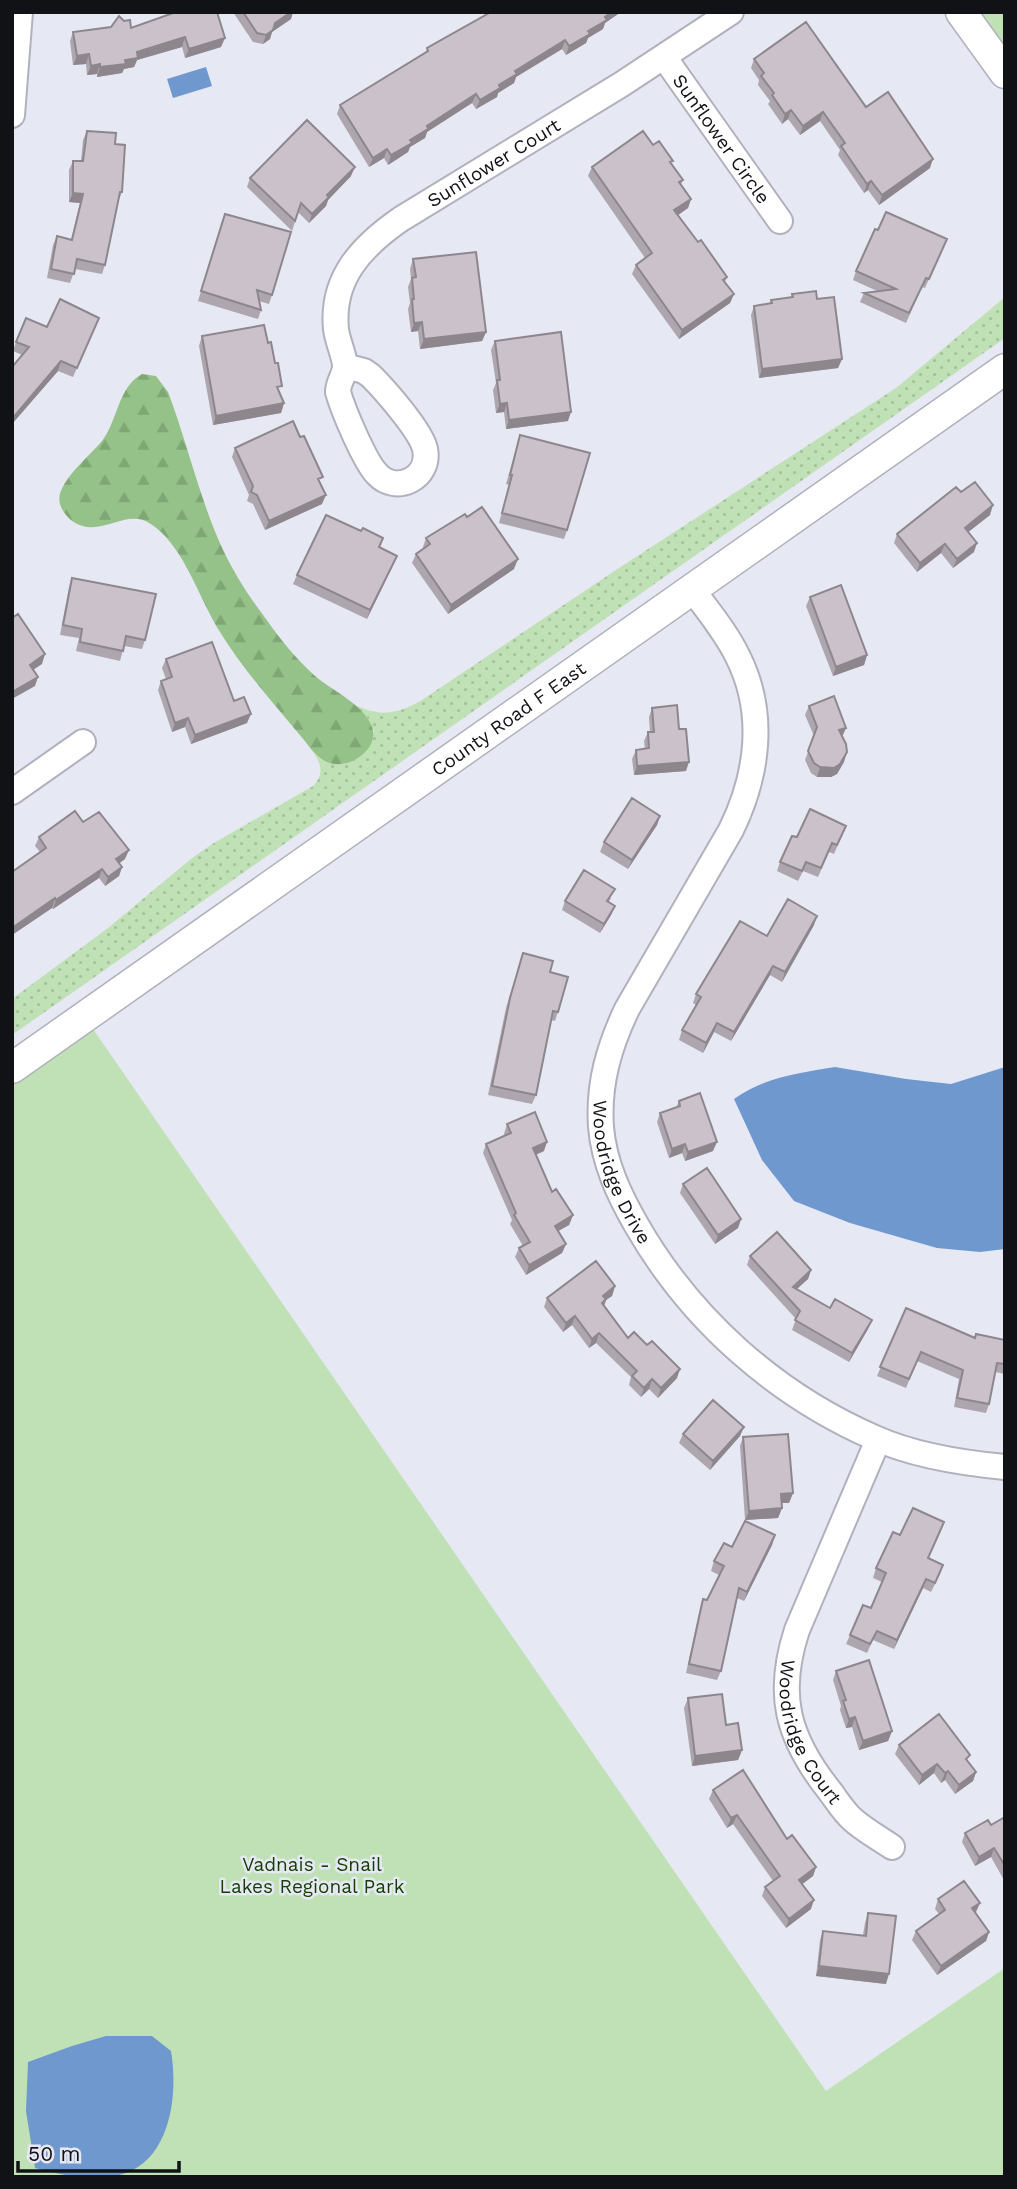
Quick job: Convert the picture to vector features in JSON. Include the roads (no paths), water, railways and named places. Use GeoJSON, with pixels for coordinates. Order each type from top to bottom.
{"type":"FeatureCollection","features":[{"type":"Feature","properties":{"kind":"street"},"geometry":{"type":"LineString","coordinates":[[12,115],[20,12]]}},
{"type":"Feature","properties":{"kind":"street","name":"Sunflower Court"},"geometry":{"type":"LineString","coordinates":[[345,366],[364,371],[371,376],[421,438],[426,459],[421,472],[410,481],[403,484],[389,483],[373,470],[338,392],[345,366],[337,336],[336,307],[348,271],[365,247],[401,219],[664,57],[731,12]]}},
{"type":"Feature","properties":{"kind":"street"},"geometry":{"type":"LineString","coordinates":[[961,12],[1005,73]]}},
{"type":"Feature","properties":{"kind":"street","name":"Sunflower Circle"},"geometry":{"type":"LineString","coordinates":[[664,57],[780,221]]}},
{"type":"Feature","properties":{"kind":"street","name":"County Road F East"},"geometry":{"type":"LineString","coordinates":[[12,1068],[1005,369]]}},
{"type":"Feature","properties":{"kind":"street","name":"Woodridge Drive"},"geometry":{"type":"LineString","coordinates":[[692,589],[723,631],[738,658],[749,687],[755,718],[756,749],[752,778],[731,830],[627,1009],[613,1038],[604,1069],[600,1101],[606,1158],[622,1199],[648,1246],[680,1290],[716,1330],[756,1366],[799,1398],[878,1440],[921,1453],[1005,1468]]}},
{"type":"Feature","properties":{"kind":"street"},"geometry":{"type":"LineString","coordinates":[[12,792],[83,742]]}},
{"type":"Feature","properties":{"kind":"street","name":"Woodridge Court"},"geometry":{"type":"LineString","coordinates":[[878,1440],[797,1630],[789,1655],[785,1682],[787,1709],[794,1734],[806,1759],[852,1819],[892,1847]]}},
{"type":"Feature","properties":{"kind":"water"},"geometry":{"type":"Polygon","coordinates":[[[206,67],[212,86],[173,98],[167,79],[206,67]]]}},
{"type":"Feature","properties":{"kind":"water"},"geometry":{"type":"Polygon","coordinates":[[[835,1067],[951,1084],[1005,1067],[1005,1249],[980,1252],[937,1248],[850,1223],[794,1201],[762,1160],[734,1099],[770,1081],[835,1067]]]}},
{"type":"Feature","properties":{"kind":"water"},"geometry":{"type":"Polygon","coordinates":[[[106,2036],[152,2036],[171,2051],[172,2103],[162,2138],[153,2153],[141,2165],[115,2176],[80,2177],[35,2168],[26,2111],[28,2062],[106,2036]]]}},
{"type":"Feature","properties":{"kind":"park label","name":"Vadnais - Snail Lakes Regional Park"},"geometry":{"type":"Point","coordinates":[312,1875]}}]}
